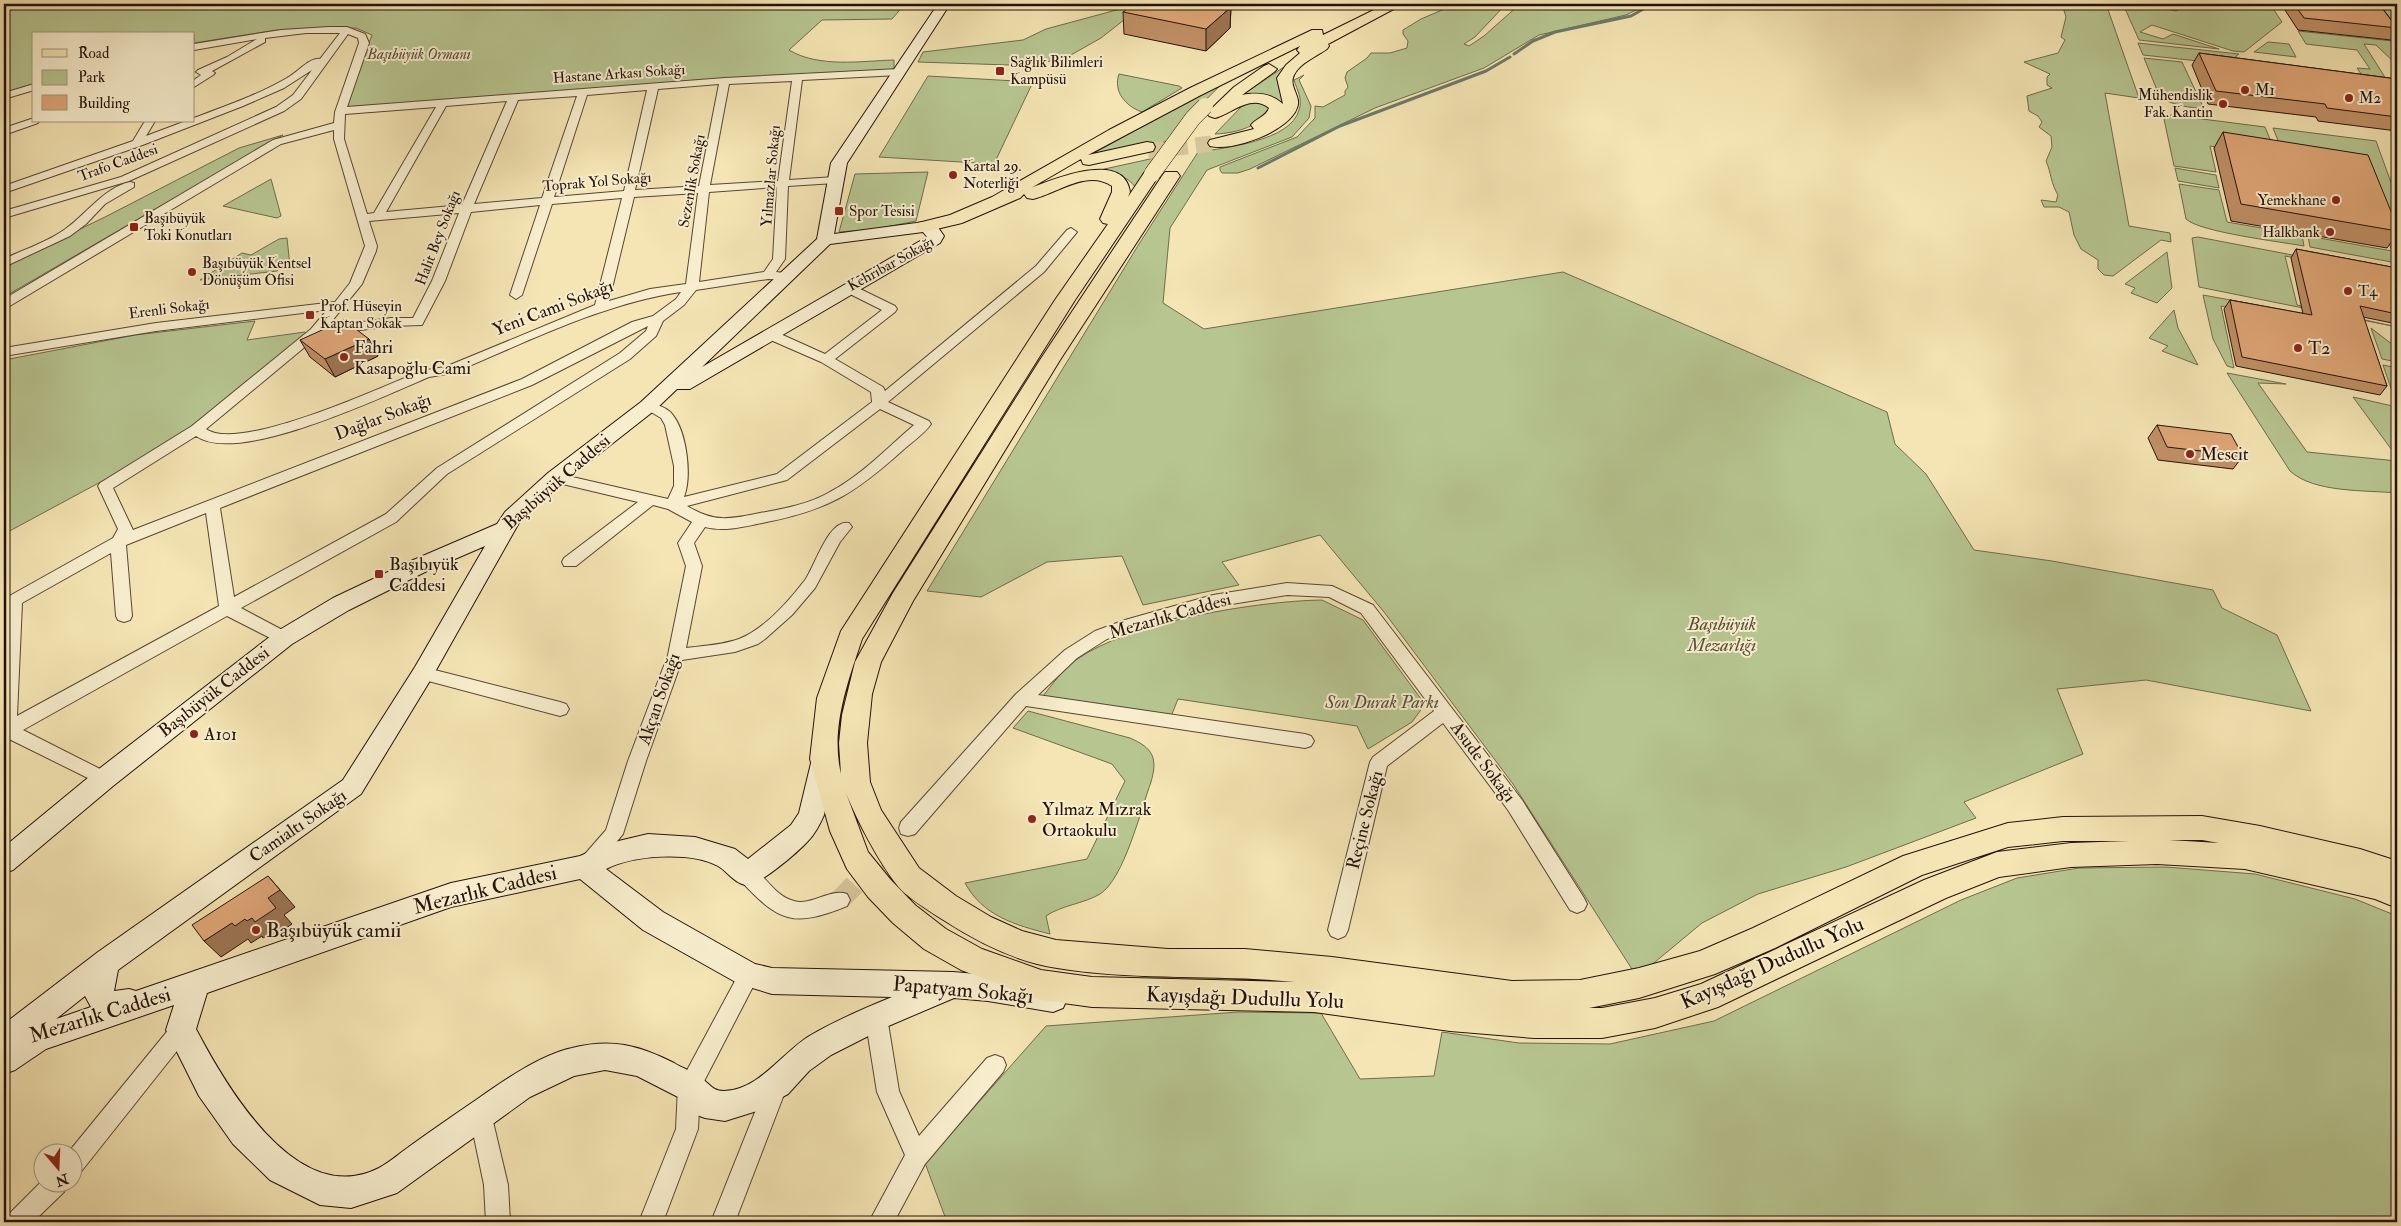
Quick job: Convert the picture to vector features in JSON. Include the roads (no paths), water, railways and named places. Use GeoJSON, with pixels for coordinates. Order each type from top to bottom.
{"type":"FeatureCollection","features":[{"type":"Feature","properties":{"kind":"main road"},"geometry":{"type":"LineString","coordinates":[[929,234],[825,240],[839,163],[944,4]]}},
{"type":"Feature","properties":{"kind":"main road"},"geometry":{"type":"LineString","coordinates":[[1003,202],[1040,176],[1217,81],[1376,4]]}},
{"type":"Feature","properties":{"kind":"main road"},"geometry":{"type":"LineString","coordinates":[[1210,109],[1265,71],[1396,4]]}},
{"type":"Feature","properties":{"kind":"main road"},"geometry":{"type":"LineString","coordinates":[[1210,109],[1241,100],[1257,98],[1273,102],[1277,107],[1276,112],[1267,121],[1242,132],[1215,140],[1252,135],[1284,116],[1290,109],[1290,101],[1285,83],[1287,73],[1302,60],[1356,24]]}},
{"type":"Feature","properties":{"kind":"main road"},"geometry":{"type":"LineString","coordinates":[[1100,246],[1154,162],[1210,109],[1240,75],[1317,33]]}},
{"type":"Feature","properties":{"kind":"main road","name":"Kehribar Sokağı"},"geometry":{"type":"LineString","coordinates":[[648,406],[848,288],[929,234],[1086,167],[1154,162]]}},
{"type":"Feature","properties":{"kind":"main road","name":"Kayışdağı Dudullu Yolu"},"geometry":{"type":"LineString","coordinates":[[1154,162],[1050,360],[902,599],[868,662],[854,715],[853,743],[856,782],[868,815],[908,876],[945,905],[980,927],[1018,944],[1056,954],[1114,960],[1255,964],[1332,970],[1512,996],[1580,994],[1639,983],[1704,964],[1764,938],[1913,865],[2008,835],[2063,829],[2202,828],[2260,838],[2360,862],[2397,874]]}},
{"type":"Feature","properties":{"kind":"main road"},"geometry":{"type":"LineString","coordinates":[[1003,202],[1092,174],[1115,179],[1120,184],[1121,192],[1100,246]]}},
{"type":"Feature","properties":{"kind":"main road","name":"Başıbüyük Caddesi"},"geometry":{"type":"LineString","coordinates":[[4,862],[104,779],[284,638],[341,604],[419,566],[503,530],[512,517],[556,478],[648,406],[788,277],[825,240]]}},
{"type":"Feature","properties":{"kind":"main road","name":"Kayışdağı Dudullu Yolu"},"geometry":{"type":"LineString","coordinates":[[1100,246],[850,638],[830,698],[824,759],[841,821],[857,860],[885,895],[935,939],[972,960],[1041,985],[1092,992],[1314,997],[1450,1016],[1534,1023],[1602,1023],[1655,1013],[1707,997],[1935,889],[1997,865],[2071,855],[2156,852],[2244,857],[2378,888],[2397,895]]}},
{"type":"Feature","properties":{"kind":"main road","name":"Camialtı Sokağı"},"geometry":{"type":"LineString","coordinates":[[4,1042],[108,961],[352,787],[423,673],[503,530]]}},
{"type":"Feature","properties":{"kind":"main road"},"geometry":{"type":"LineString","coordinates":[[747,874],[774,856],[800,834],[811,815],[824,759]]}},
{"type":"Feature","properties":{"kind":"main road"},"geometry":{"type":"LineString","coordinates":[[726,857],[756,852],[800,834]]}},
{"type":"Feature","properties":{"kind":"main road","name":"Mezarlık Caddesi"},"geometry":{"type":"LineString","coordinates":[[4,1042],[41,1037],[451,895],[584,867],[610,854],[648,845],[695,848],[726,857],[747,874]]}},
{"type":"Feature","properties":{"kind":"main road","name":"Papatyam Sokağı"},"geometry":{"type":"LineString","coordinates":[[584,867],[653,921],[750,975],[772,981],[988,988],[1074,1002],[1123,1004],[1176,995]]}},
{"type":"Feature","properties":{"kind":"main road"},"geometry":{"type":"LineString","coordinates":[[108,961],[99,984],[99,994],[104,1002],[113,1006],[195,985]]}},
{"type":"Feature","properties":{"kind":"main road"},"geometry":{"type":"LineString","coordinates":[[195,985],[181,1030],[210,1086],[244,1133],[282,1169],[320,1189],[351,1192],[386,1182],[480,1113],[519,1087],[572,1062],[605,1056],[641,1062],[689,1088],[705,1103],[725,1106],[746,1100],[776,1084],[798,1061],[821,1044],[876,1017],[953,986]]}},
{"type":"Feature","properties":{"kind":"main road"},"geometry":{"type":"LineString","coordinates":[[4,1060],[41,1037]]}},
{"type":"Feature","properties":{"kind":"street"},"geometry":{"type":"LineString","coordinates":[[195,121],[256,98],[290,82],[329,53],[347,30]]}},
{"type":"Feature","properties":{"kind":"street"},"geometry":{"type":"LineString","coordinates":[[124,616],[118,542],[126,529],[105,486],[198,429],[316,332],[356,284],[371,246],[361,218],[339,139],[341,111],[364,43],[362,36],[355,31],[347,30],[268,36],[195,47]]}},
{"type":"Feature","properties":{"kind":"street"},"geometry":{"type":"LineString","coordinates":[[195,83],[210,73],[201,72],[230,59],[268,36]]}},
{"type":"Feature","properties":{"kind":"street","name":"Trafo Caddesi"},"geometry":{"type":"LineString","coordinates":[[4,216],[113,183],[280,109],[297,97],[329,53]]}},
{"type":"Feature","properties":{"kind":"street","name":"Hastane Arkası Sokağı"},"geometry":{"type":"LineString","coordinates":[[341,111],[901,69]]}},
{"type":"Feature","properties":{"kind":"street","name":"Yılmazlar Sokağı"},"geometry":{"type":"LineString","coordinates":[[768,275],[779,259],[783,184],[797,76]]}},
{"type":"Feature","properties":{"kind":"street","name":"Sezenlik Sokağı"},"geometry":{"type":"LineString","coordinates":[[692,286],[704,189],[725,81]]}},
{"type":"Feature","properties":{"kind":"street"},"geometry":{"type":"LineString","coordinates":[[601,307],[641,145],[652,87]]}},
{"type":"Feature","properties":{"kind":"street"},"geometry":{"type":"LineString","coordinates":[[4,96],[32,88]]}},
{"type":"Feature","properties":{"kind":"street"},"geometry":{"type":"LineString","coordinates":[[516,295],[583,92]]}},
{"type":"Feature","properties":{"kind":"street","name":"Halit Bey Sokağı"},"geometry":{"type":"LineString","coordinates":[[316,332],[391,322],[417,322],[431,300],[444,272],[466,210],[514,98]]}},
{"type":"Feature","properties":{"kind":"street"},"geometry":{"type":"LineString","coordinates":[[378,216],[443,103]]}},
{"type":"Feature","properties":{"kind":"street"},"geometry":{"type":"LineString","coordinates":[[4,132],[32,122]]}},
{"type":"Feature","properties":{"kind":"street"},"geometry":{"type":"LineString","coordinates":[[136,144],[149,122]]}},
{"type":"Feature","properties":{"kind":"street"},"geometry":{"type":"LineString","coordinates":[[4,190],[193,122]]}},
{"type":"Feature","properties":{"kind":"street"},"geometry":{"type":"LineString","coordinates":[[4,304],[277,142],[339,125]]}},
{"type":"Feature","properties":{"kind":"street"},"geometry":{"type":"LineString","coordinates":[[4,263],[66,234],[82,222],[102,202],[136,181],[140,177],[140,172]]}},
{"type":"Feature","properties":{"kind":"street","name":"Toprak Yol Sokağı"},"geometry":{"type":"LineString","coordinates":[[361,218],[628,194],[835,180]]}},
{"type":"Feature","properties":{"kind":"street"},"geometry":{"type":"LineString","coordinates":[[673,506],[782,477],[879,403],[1040,269],[1071,232]]}},
{"type":"Feature","properties":{"kind":"street","name":"Yeni Cami Sokağı"},"geometry":{"type":"LineString","coordinates":[[198,429],[211,439],[228,440],[272,431],[426,374],[448,370],[601,307],[650,293],[692,286],[768,275],[788,277]]}},
{"type":"Feature","properties":{"kind":"street"},"geometry":{"type":"LineString","coordinates":[[6,731],[391,518],[442,471],[625,356],[650,333],[658,319],[680,302],[692,286]]}},
{"type":"Feature","properties":{"kind":"street"},"geometry":{"type":"LineString","coordinates":[[826,359],[891,309],[848,288]]}},
{"type":"Feature","properties":{"kind":"street","name":"Erenli Sokağı"},"geometry":{"type":"LineString","coordinates":[[4,352],[147,328],[339,305]]}},
{"type":"Feature","properties":{"kind":"street","name":"Dağlar Sokağı"},"geometry":{"type":"LineString","coordinates":[[9,603],[118,542],[527,382],[637,325],[658,319]]}},
{"type":"Feature","properties":{"kind":"street"},"geometry":{"type":"LineString","coordinates":[[770,334],[826,359],[878,390],[879,403]]}},
{"type":"Feature","properties":{"kind":"street"},"geometry":{"type":"LineString","coordinates":[[556,478],[673,506],[700,522],[720,526],[788,514],[812,507],[837,495],[924,424],[879,403]]}},
{"type":"Feature","properties":{"kind":"street"},"geometry":{"type":"LineString","coordinates":[[648,406],[666,415],[672,425],[681,466],[681,486],[673,506]]}},
{"type":"Feature","properties":{"kind":"street"},"geometry":{"type":"LineString","coordinates":[[570,562],[649,501]]}},
{"type":"Feature","properties":{"kind":"street"},"geometry":{"type":"LineString","coordinates":[[212,506],[228,609]]}},
{"type":"Feature","properties":{"kind":"street","name":"Akçan Sokağı"},"geometry":{"type":"LineString","coordinates":[[584,867],[614,834],[676,655],[694,566],[686,543],[700,522]]}},
{"type":"Feature","properties":{"kind":"street"},"geometry":{"type":"LineString","coordinates":[[676,655],[719,649],[752,640],[787,610],[815,577],[834,537],[844,527]]}},
{"type":"Feature","properties":{"kind":"street","name":"Mezarlık Caddesi"},"geometry":{"type":"LineString","coordinates":[[908,828],[1022,699],[1071,654],[1101,635],[1131,624],[1213,601],[1287,589],[1332,592]]}},
{"type":"Feature","properties":{"kind":"street","name":"Asude Sokağı"},"geometry":{"type":"LineString","coordinates":[[1332,592],[1367,609],[1515,805],[1577,904]]}},
{"type":"Feature","properties":{"kind":"street"},"geometry":{"type":"LineString","coordinates":[[6,731],[9,603]]}},
{"type":"Feature","properties":{"kind":"street"},"geometry":{"type":"LineString","coordinates":[[228,609],[284,638]]}},
{"type":"Feature","properties":{"kind":"street"},"geometry":{"type":"LineString","coordinates":[[423,673],[560,709]]}},
{"type":"Feature","properties":{"kind":"street"},"geometry":{"type":"LineString","coordinates":[[1022,699],[1305,741]]}},
{"type":"Feature","properties":{"kind":"street","name":"Reçine Sokağı"},"geometry":{"type":"LineString","coordinates":[[1338,930],[1379,762],[1446,712]]}},
{"type":"Feature","properties":{"kind":"street"},"geometry":{"type":"LineString","coordinates":[[6,731],[104,779]]}},
{"type":"Feature","properties":{"kind":"street","name":"Mezarlık Caddesi"},"geometry":{"type":"LineString","coordinates":[[747,874],[773,902],[791,910],[807,911],[823,908],[840,900]]}},
{"type":"Feature","properties":{"kind":"street"},"geometry":{"type":"LineString","coordinates":[[651,1222],[687,1129],[689,1088],[750,975]]}},
{"type":"Feature","properties":{"kind":"street"},"geometry":{"type":"LineString","coordinates":[[876,1017],[888,1092],[917,1156]]}},
{"type":"Feature","properties":{"kind":"street"},"geometry":{"type":"LineString","coordinates":[[82,1153],[181,1030]]}},
{"type":"Feature","properties":{"kind":"street"},"geometry":{"type":"LineString","coordinates":[[881,1222],[917,1156],[995,1065]]}},
{"type":"Feature","properties":{"kind":"street"},"geometry":{"type":"LineString","coordinates":[[723,1222],[776,1084]]}},
{"type":"Feature","properties":{"kind":"street"},"geometry":{"type":"LineString","coordinates":[[480,1113],[496,1185],[498,1222]]}},
{"type":"Feature","properties":{"kind":"street"},"geometry":{"type":"LineString","coordinates":[[17,1222],[46,1194]]}},
{"type":"Feature","properties":{"kind":"waterway"},"geometry":{"type":"LineString","coordinates":[[1514,54],[1533,41],[1555,32],[1631,16],[1652,4]]}},
{"type":"Feature","properties":{"kind":"waterway"},"geometry":{"type":"LineString","coordinates":[[1258,168],[1340,126],[1486,71],[1510,57]]}},
{"type":"Feature","properties":{"kind":"tunnel"},"geometry":{"type":"LineString","coordinates":[[1148,151],[1216,143]]}},
{"type":"Feature","properties":{"kind":"tunnel"},"geometry":{"type":"LineString","coordinates":[[840,900],[908,828]]}},
{"type":"Feature","properties":{"kind":"place","name":"Sağlık Bilimleri Kampüsü"},"geometry":{"type":"Point","coordinates":[1000,71]}},
{"type":"Feature","properties":{"kind":"place","name":"M1"},"geometry":{"type":"Point","coordinates":[2245,90]}},
{"type":"Feature","properties":{"kind":"place","name":"M2"},"geometry":{"type":"Point","coordinates":[2349,98]}},
{"type":"Feature","properties":{"kind":"place","name":"Mühendislik Fak. Kantin"},"geometry":{"type":"Point","coordinates":[2223,104]}},
{"type":"Feature","properties":{"kind":"place","name":"Kartal 29. Noterliği"},"geometry":{"type":"Point","coordinates":[953,175]}},
{"type":"Feature","properties":{"kind":"place","name":"Yemekhane"},"geometry":{"type":"Point","coordinates":[2336,200]}},
{"type":"Feature","properties":{"kind":"place","name":"Spor Tesisi"},"geometry":{"type":"Point","coordinates":[839,211]}},
{"type":"Feature","properties":{"kind":"place","name":"Başıbüyük Toki Konutları"},"geometry":{"type":"Point","coordinates":[134,227]}},
{"type":"Feature","properties":{"kind":"place","name":"Halkbank"},"geometry":{"type":"Point","coordinates":[2330,232]}},
{"type":"Feature","properties":{"kind":"place","name":"Başıbüyük Kentsel Dönüşüm Ofisi"},"geometry":{"type":"Point","coordinates":[192,272]}},
{"type":"Feature","properties":{"kind":"place","name":"T4"},"geometry":{"type":"Point","coordinates":[2348,291]}},
{"type":"Feature","properties":{"kind":"place","name":"Prof. Hüseyin Kaptan Sokak"},"geometry":{"type":"Point","coordinates":[310,315]}},
{"type":"Feature","properties":{"kind":"place","name":"T2"},"geometry":{"type":"Point","coordinates":[2298,348]}},
{"type":"Feature","properties":{"kind":"place","name":"Fahri Kasapoğlu Cami"},"geometry":{"type":"Point","coordinates":[344,357]}},
{"type":"Feature","properties":{"kind":"place","name":"Mescit"},"geometry":{"type":"Point","coordinates":[2190,454]}},
{"type":"Feature","properties":{"kind":"place","name":"Başıbıyük Caddesi"},"geometry":{"type":"Point","coordinates":[379,574]}},
{"type":"Feature","properties":{"kind":"place","name":"A101"},"geometry":{"type":"Point","coordinates":[194,734]}},
{"type":"Feature","properties":{"kind":"place","name":"Yılmaz Mızrak Ortaokulu"},"geometry":{"type":"Point","coordinates":[1032,819]}},
{"type":"Feature","properties":{"kind":"place","name":"Başıbüyük camii"},"geometry":{"type":"Point","coordinates":[256,930]}},
{"type":"Feature","properties":{"kind":"park label","name":"Başıbüyük Ormanı"},"geometry":{"type":"Point","coordinates":[419,54]}},
{"type":"Feature","properties":{"kind":"park label","name":"Başıbüyük Mezarlığı"},"geometry":{"type":"Point","coordinates":[1722,634]}},
{"type":"Feature","properties":{"kind":"park label","name":"Son Durak Parkı"},"geometry":{"type":"Point","coordinates":[1382,702]}}]}
